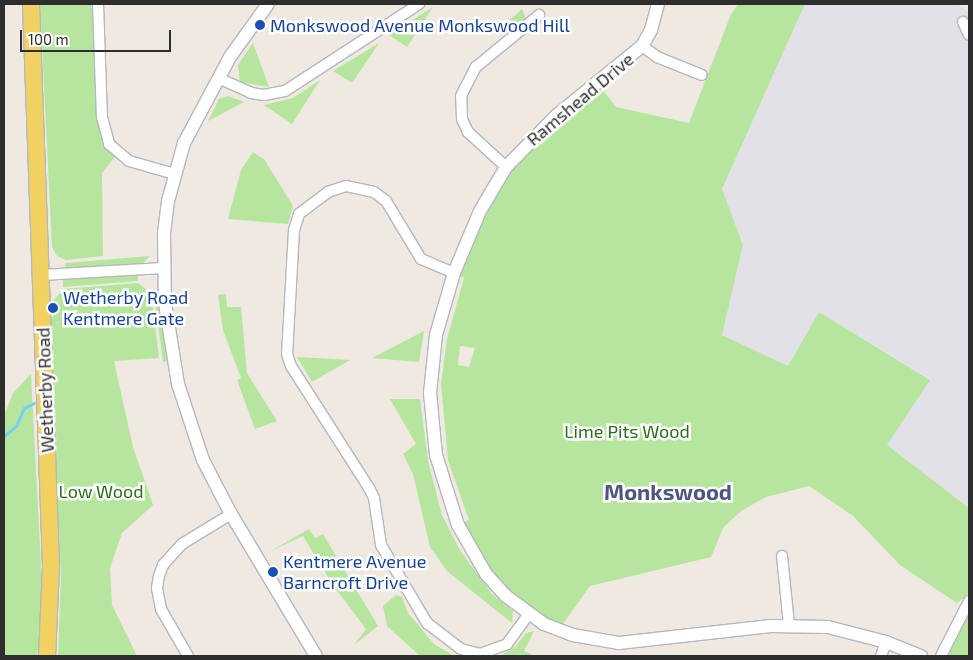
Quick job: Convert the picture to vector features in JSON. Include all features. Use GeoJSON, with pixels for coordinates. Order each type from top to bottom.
{"type":"FeatureCollection","features":[{"type":"Feature","properties":{"kind":"main road","name":"Wetherby Road"},"geometry":{"type":"LineString","coordinates":[[31,4],[51,566],[47,656]]}},
{"type":"Feature","properties":{"kind":"street"},"geometry":{"type":"LineString","coordinates":[[98,4],[102,117],[109,144],[129,161],[175,174]]}},
{"type":"Feature","properties":{"kind":"street"},"geometry":{"type":"LineString","coordinates":[[268,4],[218,78],[193,123],[175,174],[164,234],[166,311],[183,402],[204,460],[231,514],[316,656]]}},
{"type":"Feature","properties":{"kind":"street"},"geometry":{"type":"LineString","coordinates":[[218,78],[251,93],[264,95],[285,90],[419,4]]}},
{"type":"Feature","properties":{"kind":"street","name":"Ramshead Drive"},"geometry":{"type":"LineString","coordinates":[[658,4],[651,30],[642,46],[557,115],[506,167],[480,211],[454,273],[440,316],[430,380],[436,454],[449,502],[469,547],[506,596],[530,614],[558,630],[619,643],[789,625],[828,627],[886,642],[921,656]]}},
{"type":"Feature","properties":{"kind":"street"},"geometry":{"type":"LineString","coordinates":[[506,167],[468,132],[460,111],[461,96],[476,67],[539,15]]}},
{"type":"Feature","properties":{"kind":"street"},"geometry":{"type":"LineString","coordinates":[[963,22],[969,35]]}},
{"type":"Feature","properties":{"kind":"street"},"geometry":{"type":"LineString","coordinates":[[642,46],[657,58],[702,75]]}},
{"type":"Feature","properties":{"kind":"street"},"geometry":{"type":"LineString","coordinates":[[454,273],[421,259],[386,201],[374,192],[346,186],[328,192],[299,214],[294,230],[287,354],[291,366],[369,488],[375,505],[381,545],[427,623],[461,650],[480,654],[507,644],[530,614]]}},
{"type":"Feature","properties":{"kind":"street"},"geometry":{"type":"LineString","coordinates":[[42,275],[164,268]]}},
{"type":"Feature","properties":{"kind":"street"},"geometry":{"type":"LineString","coordinates":[[188,656],[161,609],[157,588],[159,576],[164,565],[182,544],[231,514]]}},
{"type":"Feature","properties":{"kind":"street"},"geometry":{"type":"LineString","coordinates":[[782,556],[789,625]]}},
{"type":"Feature","properties":{"kind":"street"},"geometry":{"type":"LineString","coordinates":[[941,656],[969,602]]}},
{"type":"Feature","properties":{"kind":"street"},"geometry":{"type":"LineString","coordinates":[[881,656],[886,642]]}},
{"type":"Feature","properties":{"kind":"shaded area"},"geometry":{"type":"Polygon","coordinates":[[[805,4],[956,4],[969,12],[969,508],[887,445],[930,379],[819,312],[788,366],[722,335],[743,245],[722,189],[805,4]]]}},
{"type":"Feature","properties":{"kind":"green space"},"geometry":{"type":"Polygon","coordinates":[[[40,4],[98,4],[102,117],[117,154],[102,173],[103,256],[66,260],[57,256],[52,247],[40,4]]]}},
{"type":"Feature","properties":{"kind":"green space","name":"Lime Pits Wood"},"geometry":{"type":"Polygon","coordinates":[[[738,4],[805,4],[722,189],[743,245],[722,335],[788,366],[819,312],[930,380],[887,445],[969,508],[969,593],[957,603],[900,565],[853,516],[809,486],[766,497],[741,511],[723,528],[711,557],[590,586],[558,631],[506,596],[458,525],[469,520],[448,460],[441,384],[447,339],[464,278],[460,275],[486,212],[520,158],[539,138],[595,91],[602,89],[616,107],[689,123],[731,14],[738,4]],[[460,346],[458,365],[469,367],[475,348],[460,346]]]}},
{"type":"Feature","properties":{"kind":"green space"},"geometry":{"type":"Polygon","coordinates":[[[433,7],[407,47],[389,35],[433,7]]]}},
{"type":"Feature","properties":{"kind":"green space"},"geometry":{"type":"Polygon","coordinates":[[[522,9],[526,19],[506,35],[500,29],[522,9]]]}},
{"type":"Feature","properties":{"kind":"green space"},"geometry":{"type":"Polygon","coordinates":[[[253,43],[269,87],[240,82],[238,65],[253,43]]]}},
{"type":"Feature","properties":{"kind":"green space"},"geometry":{"type":"Polygon","coordinates":[[[379,43],[352,83],[333,71],[379,43]]]}},
{"type":"Feature","properties":{"kind":"green space"},"geometry":{"type":"Polygon","coordinates":[[[320,80],[292,124],[264,105],[293,98],[320,80]]]}},
{"type":"Feature","properties":{"kind":"green space"},"geometry":{"type":"Polygon","coordinates":[[[228,96],[244,102],[208,121],[219,99],[228,96]]]}},
{"type":"Feature","properties":{"kind":"green space"},"geometry":{"type":"Polygon","coordinates":[[[253,152],[264,159],[293,206],[288,224],[228,219],[241,170],[253,152]]]}},
{"type":"Feature","properties":{"kind":"green space"},"geometry":{"type":"Polygon","coordinates":[[[150,256],[143,263],[66,268],[65,263],[150,256]]]}},
{"type":"Feature","properties":{"kind":"green space"},"geometry":{"type":"Polygon","coordinates":[[[138,275],[138,281],[63,287],[63,280],[138,275]]]}},
{"type":"Feature","properties":{"kind":"green space","name":"Low Wood"},"geometry":{"type":"Polygon","coordinates":[[[138,283],[151,293],[159,358],[114,361],[133,447],[153,505],[122,533],[110,568],[112,605],[137,656],[58,656],[61,576],[53,410],[51,317],[54,316],[53,301],[64,289],[138,283]]]}},
{"type":"Feature","properties":{"kind":"green space"},"geometry":{"type":"Polygon","coordinates":[[[154,294],[160,294],[168,361],[163,362],[154,294]]]}},
{"type":"Feature","properties":{"kind":"green space"},"geometry":{"type":"Polygon","coordinates":[[[226,294],[227,307],[241,307],[247,373],[277,421],[255,429],[237,380],[241,378],[223,330],[218,295],[226,294]]]}},
{"type":"Feature","properties":{"kind":"green space"},"geometry":{"type":"Polygon","coordinates":[[[424,331],[419,362],[372,358],[424,331]]]}},
{"type":"Feature","properties":{"kind":"green space"},"geometry":{"type":"Polygon","coordinates":[[[297,357],[350,360],[312,382],[297,357]]]}},
{"type":"Feature","properties":{"kind":"green space","name":"Low Wood"},"geometry":{"type":"Polygon","coordinates":[[[31,374],[41,566],[41,629],[37,656],[4,656],[4,416],[13,393],[31,374]]]}},
{"type":"Feature","properties":{"kind":"green space"},"geometry":{"type":"Polygon","coordinates":[[[390,399],[420,399],[428,461],[442,515],[460,550],[492,594],[513,611],[512,623],[447,571],[430,547],[413,474],[403,454],[416,444],[390,399]]]}},
{"type":"Feature","properties":{"kind":"green space"},"geometry":{"type":"Polygon","coordinates":[[[309,529],[315,538],[323,534],[378,626],[354,645],[366,629],[333,585],[303,536],[269,552],[309,529]]]}},
{"type":"Feature","properties":{"kind":"green space"},"geometry":{"type":"Polygon","coordinates":[[[396,595],[402,597],[408,613],[434,644],[454,656],[420,656],[387,626],[383,606],[396,595]]]}},
{"type":"Feature","properties":{"kind":"green space"},"geometry":{"type":"Polygon","coordinates":[[[969,612],[969,656],[950,656],[949,651],[960,624],[969,612]]]}},
{"type":"Feature","properties":{"kind":"green space"},"geometry":{"type":"Polygon","coordinates":[[[534,631],[524,651],[535,656],[500,656],[515,647],[526,633],[534,631]]]}},
{"type":"Feature","properties":{"kind":"waterway"},"geometry":{"type":"LineString","coordinates":[[4,436],[16,426],[24,408],[34,403]]}},
{"type":"Feature","properties":{"kind":"place","name":"Monkswood Avenue Monkswood Hill"},"geometry":{"type":"Point","coordinates":[260,25]}},
{"type":"Feature","properties":{"kind":"place","name":"Wetherby Road Kentmere Gate"},"geometry":{"type":"Point","coordinates":[53,308]}},
{"type":"Feature","properties":{"kind":"place","name":"Kentmere Avenue Barncroft Drive"},"geometry":{"type":"Point","coordinates":[273,572]}},
{"type":"Feature","properties":{"kind":"district","name":"Monkswood"},"geometry":{"type":"Point","coordinates":[668,492]}}]}
